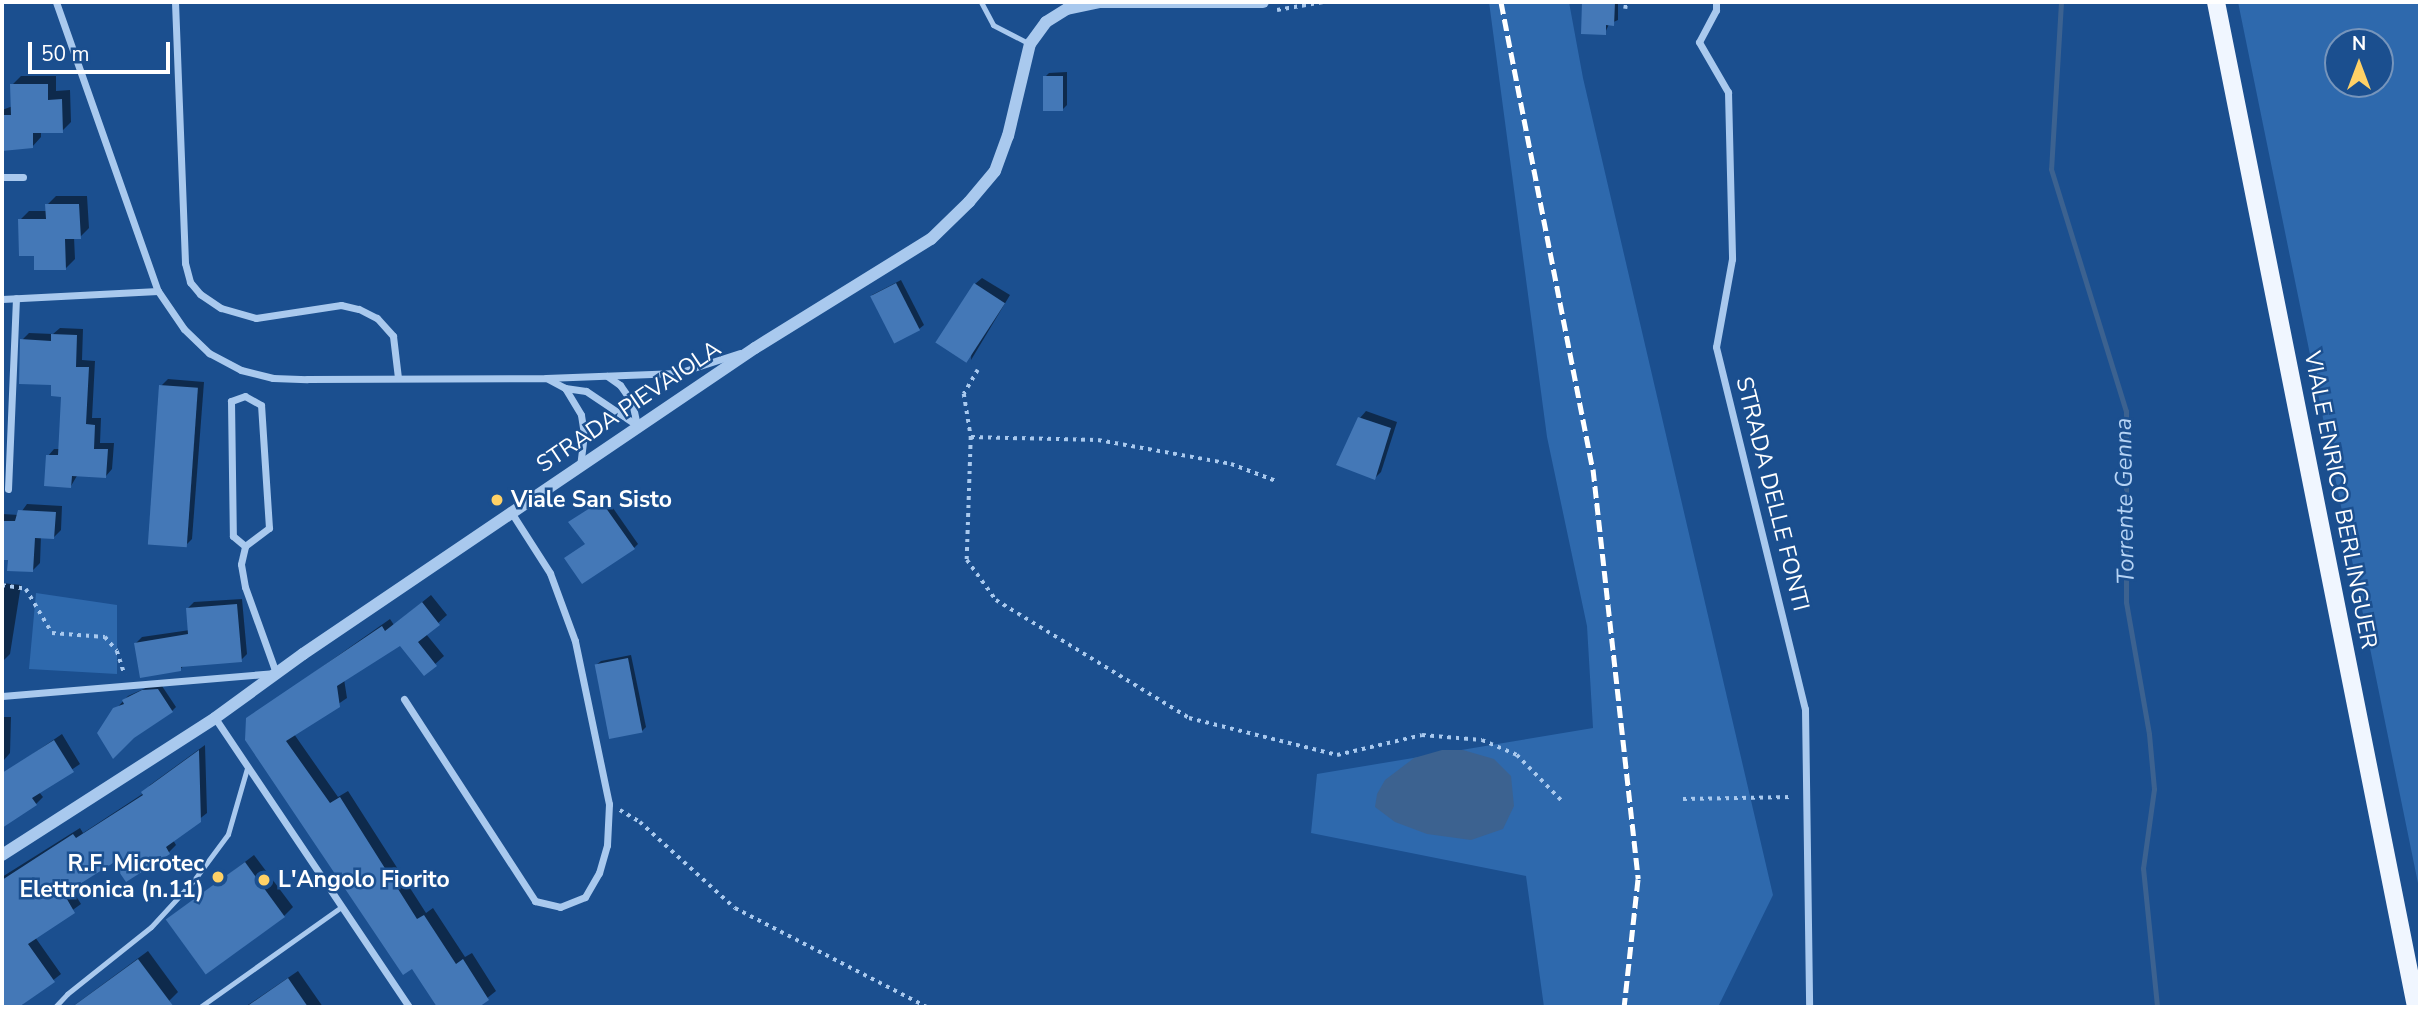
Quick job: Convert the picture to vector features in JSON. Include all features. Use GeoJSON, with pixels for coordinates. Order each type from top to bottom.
{"type":"FeatureCollection","features":[{"type":"Feature","properties":{"kind":"main road","name":"VIALE ENRICO BERLINGUER"},"geometry":{"type":"LineString","coordinates":[[2216,2],[2416,1007]]}},
{"type":"Feature","properties":{"kind":"street"},"geometry":{"type":"LineString","coordinates":[[56,2],[158,291],[178,323],[201,345],[241,370],[273,378],[546,378],[678,373],[755,348]]}},
{"type":"Feature","properties":{"kind":"street"},"geometry":{"type":"LineString","coordinates":[[175,2],[185,263],[190,282],[200,294],[221,308],[256,318],[341,305],[359,309],[377,318],[393,336],[398,378]]}},
{"type":"Feature","properties":{"kind":"street","name":"STRADA PIEVAIOLA"},"geometry":{"type":"LineString","coordinates":[[511,512],[755,348],[931,239],[969,202],[995,171],[1008,136],[1030,44],[1046,22],[1068,9],[1100,2],[1263,2]]}},
{"type":"Feature","properties":{"kind":"street","name":"STRADA DELLE FONTI"},"geometry":{"type":"LineString","coordinates":[[1716,2],[1716,10],[1699,42],[1728,92],[1731,259],[1716,347],[1805,709],[1808,1007]]}},
{"type":"Feature","properties":{"kind":"street"},"geometry":{"type":"LineString","coordinates":[[2,177],[23,177]]}},
{"type":"Feature","properties":{"kind":"street"},"geometry":{"type":"LineString","coordinates":[[2,299],[158,291]]}},
{"type":"Feature","properties":{"kind":"street"},"geometry":{"type":"LineString","coordinates":[[8,489],[16,298]]}},
{"type":"Feature","properties":{"kind":"street"},"geometry":{"type":"LineString","coordinates":[[607,376],[620,384],[632,402],[638,426]]}},
{"type":"Feature","properties":{"kind":"street"},"geometry":{"type":"LineString","coordinates":[[546,378],[565,388],[586,391],[638,426]]}},
{"type":"Feature","properties":{"kind":"street"},"geometry":{"type":"LineString","coordinates":[[565,388],[581,415],[584,434],[580,465]]}},
{"type":"Feature","properties":{"kind":"street"},"geometry":{"type":"LineString","coordinates":[[244,545],[233,536],[231,401],[245,396],[261,405],[268,528],[244,545],[241,564],[245,587],[276,673]]}},
{"type":"Feature","properties":{"kind":"street"},"geometry":{"type":"LineString","coordinates":[[2,855],[215,718],[511,512],[550,573],[575,641],[609,804],[607,845],[599,873],[585,897],[560,907],[535,901],[404,699]]}},
{"type":"Feature","properties":{"kind":"street"},"geometry":{"type":"LineString","coordinates":[[2,696],[276,673]]}},
{"type":"Feature","properties":{"kind":"street"},"geometry":{"type":"LineString","coordinates":[[215,718],[409,1007]]}},
{"type":"Feature","properties":{"kind":"lane"},"geometry":{"type":"LineString","coordinates":[[981,2],[993,25],[1030,44]]}},
{"type":"Feature","properties":{"kind":"lane"},"geometry":{"type":"LineString","coordinates":[[55,1007],[67,993],[151,927],[194,880],[228,834],[247,768]]}},
{"type":"Feature","properties":{"kind":"lane"},"geometry":{"type":"LineString","coordinates":[[200,1007],[341,907]]}},
{"type":"Feature","properties":{"kind":"path"},"geometry":{"type":"LineString","coordinates":[[1277,10],[1323,2]]}},
{"type":"Feature","properties":{"kind":"path"},"geometry":{"type":"LineString","coordinates":[[1625,9],[1626,2]]}},
{"type":"Feature","properties":{"kind":"path"},"geometry":{"type":"LineString","coordinates":[[978,370],[964,394],[971,438],[967,560],[996,600],[1189,718],[1337,755],[1422,736],[1482,740],[1517,755],[1563,802]]}},
{"type":"Feature","properties":{"kind":"path"},"geometry":{"type":"LineString","coordinates":[[971,438],[1098,440],[1231,464],[1276,481]]}},
{"type":"Feature","properties":{"kind":"path"},"geometry":{"type":"LineString","coordinates":[[2,585],[26,589],[52,633],[105,637],[117,651],[128,685]]}},
{"type":"Feature","properties":{"kind":"path"},"geometry":{"type":"LineString","coordinates":[[1684,799],[1804,797]]}},
{"type":"Feature","properties":{"kind":"path"},"geometry":{"type":"LineString","coordinates":[[609,804],[640,821],[735,908],[927,1007]]}},
{"type":"Feature","properties":{"kind":"shaded area"},"geometry":{"type":"Polygon","coordinates":[[[1489,2],[1569,2],[1583,78],[1773,895],[1718,1007],[1544,1007],[1526,876],[1311,833],[1317,774],[1593,728],[1587,626],[1547,437],[1489,2]]]}},
{"type":"Feature","properties":{"kind":"shaded area"},"geometry":{"type":"Polygon","coordinates":[[[2238,2],[2420,2],[2420,893],[2238,2]]]}},
{"type":"Feature","properties":{"kind":"shaded area"},"geometry":{"type":"Polygon","coordinates":[[[36,593],[117,605],[117,674],[29,669],[36,593]]]}},
{"type":"Feature","properties":{"kind":"shaded area"},"geometry":{"type":"Polygon","coordinates":[[[1442,750],[1463,750],[1494,759],[1511,776],[1514,806],[1503,829],[1471,840],[1427,834],[1395,822],[1375,807],[1377,794],[1385,780],[1414,758],[1442,750]]]}},
{"type":"Feature","properties":{"kind":"building"},"geometry":{"type":"Polygon","coordinates":[[[1582,2],[1615,2],[1614,26],[1606,25],[1606,35],[1581,34],[1582,2]]]}},
{"type":"Feature","properties":{"kind":"building"},"geometry":{"type":"Polygon","coordinates":[[[1043,76],[1063,76],[1063,111],[1043,111],[1043,76]]]}},
{"type":"Feature","properties":{"kind":"building"},"geometry":{"type":"Polygon","coordinates":[[[10,84],[48,84],[48,100],[62,99],[63,133],[33,133],[33,148],[2,151],[2,115],[11,115],[10,84]]]}},
{"type":"Feature","properties":{"kind":"building"},"geometry":{"type":"Polygon","coordinates":[[[45,204],[79,204],[81,239],[65,239],[66,270],[34,270],[34,256],[19,256],[18,219],[46,219],[45,204]]]}},
{"type":"Feature","properties":{"kind":"building"},"geometry":{"type":"Polygon","coordinates":[[[896,283],[920,330],[894,343],[870,296],[896,283]]]}},
{"type":"Feature","properties":{"kind":"building"},"geometry":{"type":"Polygon","coordinates":[[[974,283],[1005,303],[966,363],[935,343],[974,283]]]}},
{"type":"Feature","properties":{"kind":"building"},"geometry":{"type":"Polygon","coordinates":[[[51,334],[77,335],[76,367],[89,367],[86,424],[95,425],[94,449],[108,449],[106,478],[72,476],[71,488],[44,486],[46,455],[58,455],[61,397],[51,396],[51,385],[19,384],[20,339],[51,341],[51,334]]]}},
{"type":"Feature","properties":{"kind":"building"},"geometry":{"type":"Polygon","coordinates":[[[159,385],[198,388],[187,547],[148,545],[159,385]]]}},
{"type":"Feature","properties":{"kind":"building"},"geometry":{"type":"Polygon","coordinates":[[[1358,417],[1391,428],[1375,480],[1336,465],[1358,417]]]}},
{"type":"Feature","properties":{"kind":"building"},"geometry":{"type":"Polygon","coordinates":[[[601,501],[635,549],[582,584],[564,558],[585,544],[568,522],[601,501]]]}},
{"type":"Feature","properties":{"kind":"building"},"geometry":{"type":"Polygon","coordinates":[[[18,510],[56,512],[54,539],[35,538],[33,572],[7,571],[8,560],[2,560],[2,521],[15,521],[18,510]]]}},
{"type":"Feature","properties":{"kind":"building"},"geometry":{"type":"Polygon","coordinates":[[[422,602],[440,625],[418,642],[437,666],[424,676],[400,646],[337,686],[340,707],[286,741],[330,803],[340,797],[417,919],[424,915],[456,964],[463,959],[489,1000],[479,1007],[437,1007],[412,969],[403,975],[245,740],[246,718],[382,626],[385,631],[422,602]]]}},
{"type":"Feature","properties":{"kind":"building"},"geometry":{"type":"Polygon","coordinates":[[[237,604],[242,662],[181,667],[181,671],[140,678],[134,643],[188,634],[186,608],[237,604]]]}},
{"type":"Feature","properties":{"kind":"building"},"geometry":{"type":"Polygon","coordinates":[[[628,658],[643,733],[609,739],[595,664],[628,658]]]}},
{"type":"Feature","properties":{"kind":"building"},"geometry":{"type":"Polygon","coordinates":[[[158,689],[173,712],[134,738],[113,759],[97,733],[113,708],[124,704],[122,700],[142,690],[158,689]]]}},
{"type":"Feature","properties":{"kind":"building"},"geometry":{"type":"Polygon","coordinates":[[[54,740],[74,772],[32,798],[37,805],[2,828],[2,773],[54,740]]]}},
{"type":"Feature","properties":{"kind":"building"},"geometry":{"type":"Polygon","coordinates":[[[199,750],[201,822],[166,847],[170,854],[126,882],[113,863],[64,894],[75,913],[28,944],[55,982],[19,1007],[2,1007],[2,880],[73,834],[76,838],[143,795],[141,792],[199,750]]]}},
{"type":"Feature","properties":{"kind":"building"},"geometry":{"type":"Polygon","coordinates":[[[245,862],[285,917],[206,975],[166,920],[245,862]]]}},
{"type":"Feature","properties":{"kind":"building"},"geometry":{"type":"Polygon","coordinates":[[[138,959],[174,1007],[72,1007],[138,959]]]}},
{"type":"Feature","properties":{"kind":"building"},"geometry":{"type":"Polygon","coordinates":[[[288,978],[308,1007],[246,1007],[288,978]]]}},
{"type":"Feature","properties":{"kind":"waterway","name":"Torrente Genna"},"geometry":{"type":"LineString","coordinates":[[2061,2],[2051,169],[2126,411],[2126,602],[2149,734],[2154,789],[2143,868],[2157,1007]]}},
{"type":"Feature","properties":{"kind":"railway"},"geometry":{"type":"LineString","coordinates":[[1501,2],[1593,469],[1638,879],[1624,1007]]}},
{"type":"Feature","properties":{"kind":"place","name":"Viale San Sisto"},"geometry":{"type":"Point","coordinates":[497,500]}},
{"type":"Feature","properties":{"kind":"place","name":"R.F. Microtec Elettronica (n.11)"},"geometry":{"type":"Point","coordinates":[218,877]}},
{"type":"Feature","properties":{"kind":"place","name":"L'Angolo Fiorito"},"geometry":{"type":"Point","coordinates":[264,880]}}]}
